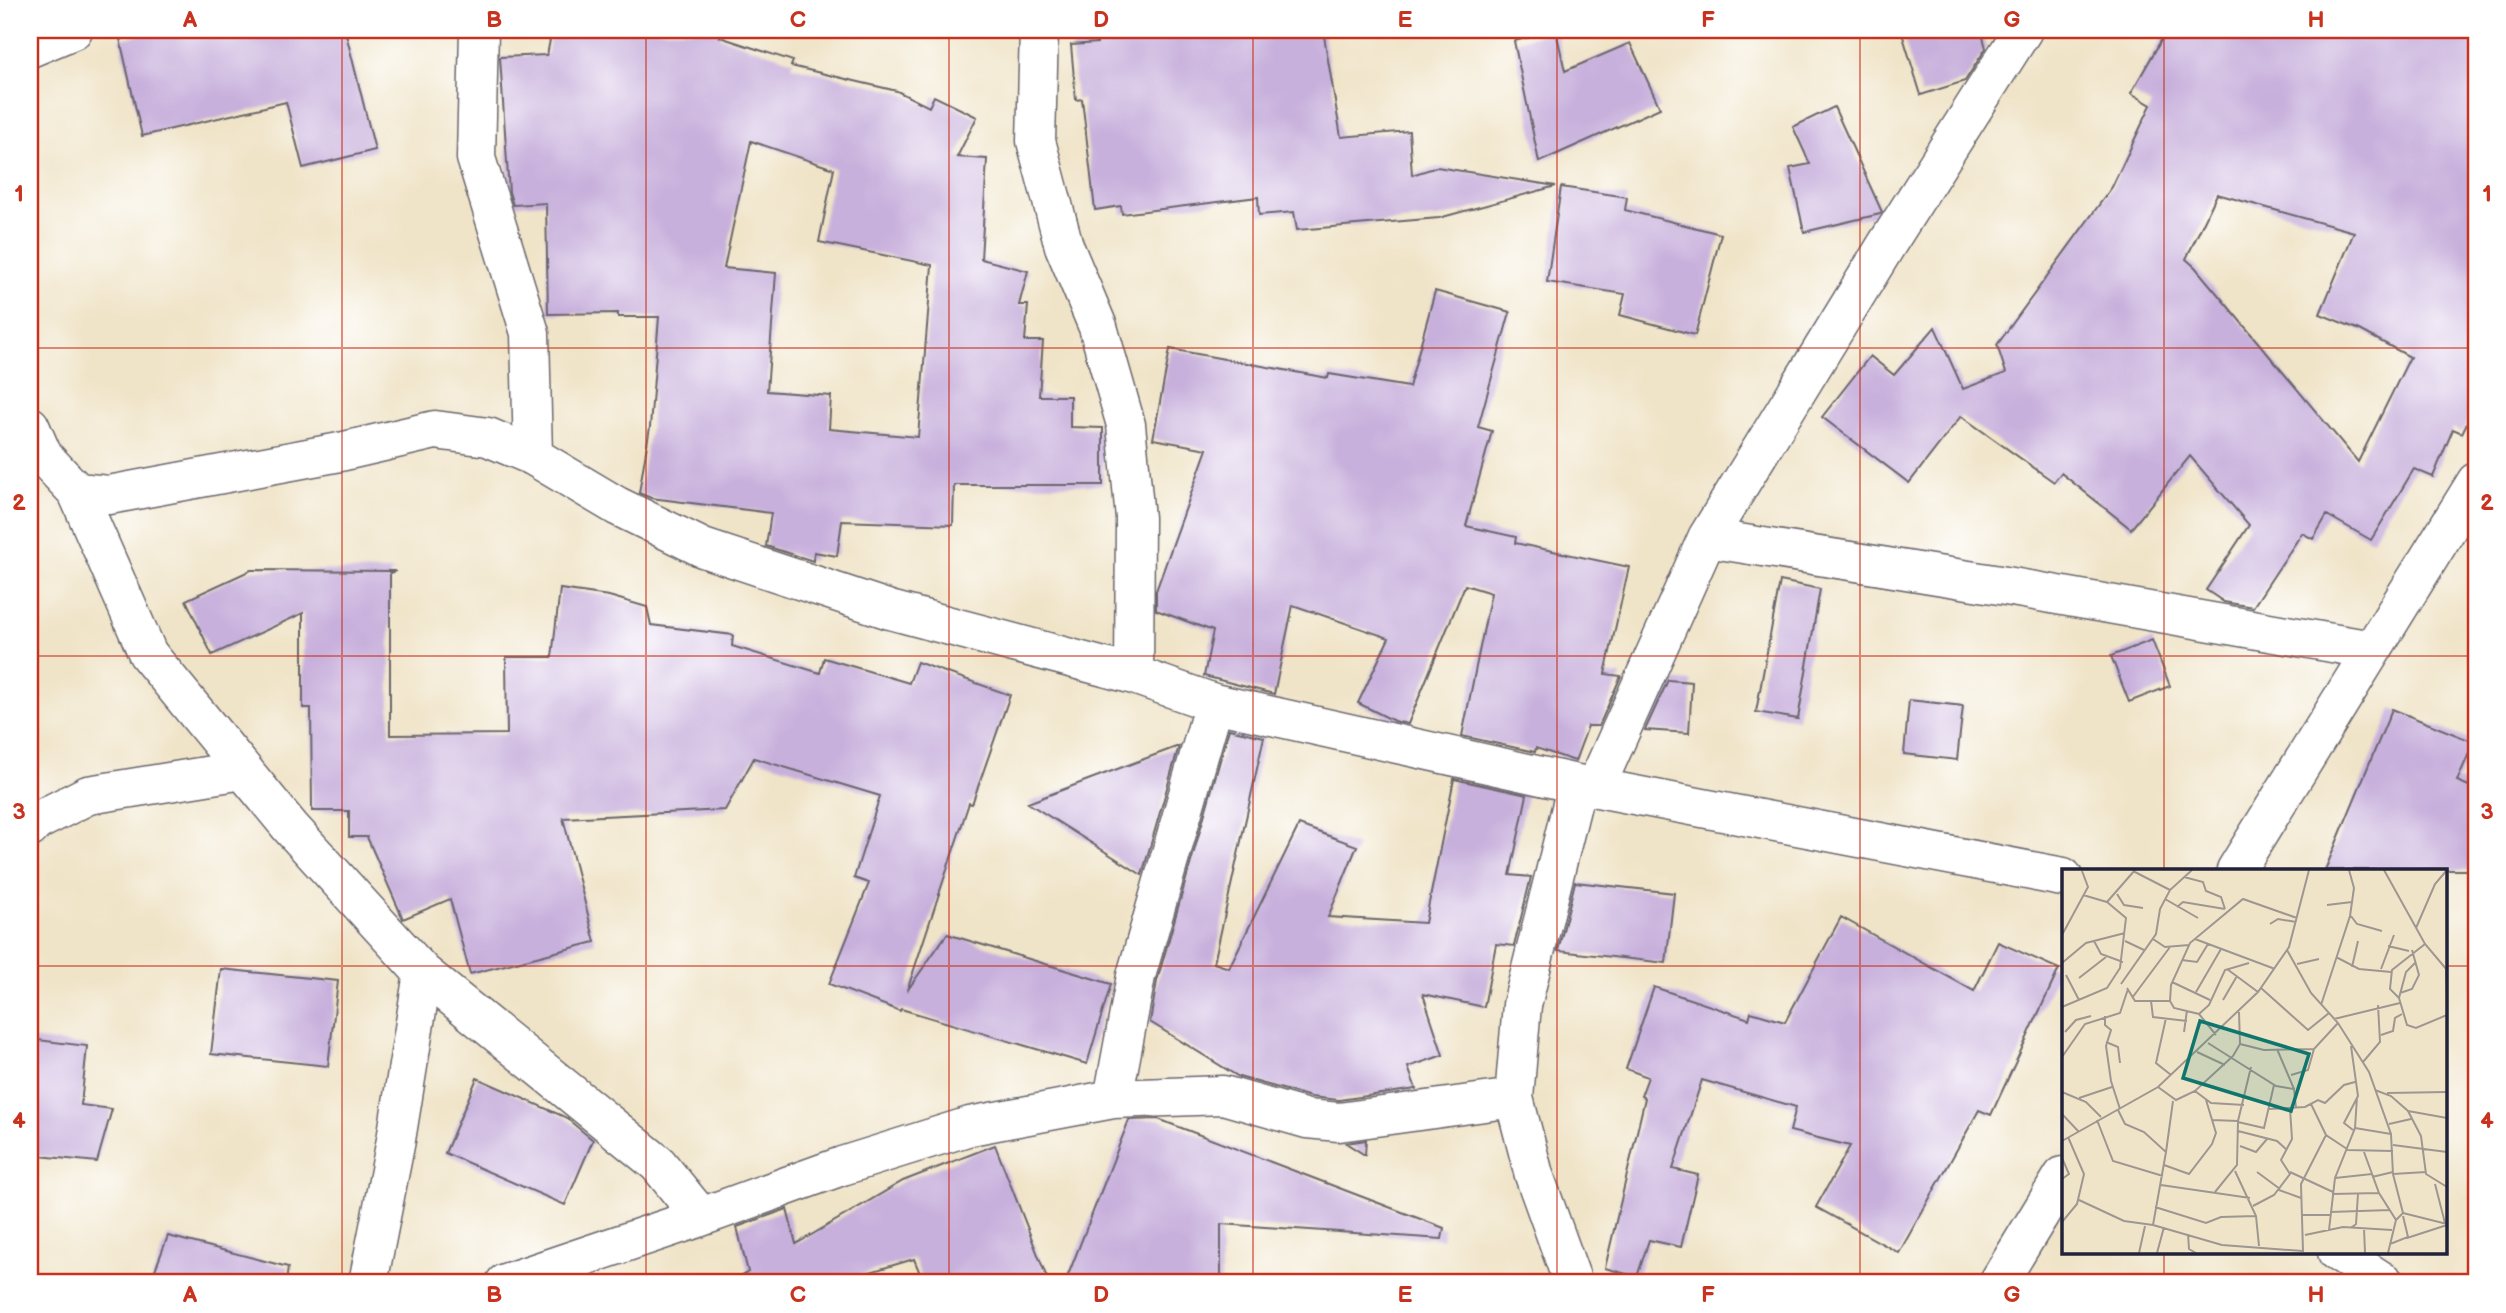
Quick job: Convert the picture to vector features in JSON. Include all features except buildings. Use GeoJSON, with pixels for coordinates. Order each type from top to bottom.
{"type":"FeatureCollection","features":[{"type":"Feature","properties":{"kind":"street"},"geometry":{"type":"LineString","coordinates":[[479,30],[476,158],[530,333],[533,456]]}},
{"type":"Feature","properties":{"kind":"street"},"geometry":{"type":"LineString","coordinates":[[1039,30],[1036,141],[1064,246],[1098,327],[1126,425],[1135,518],[1134,675]]}},
{"type":"Feature","properties":{"kind":"street"},"geometry":{"type":"LineString","coordinates":[[1573,1283],[1534,1175],[1514,1098],[1522,1004],[1586,785],[1707,538],[1886,244],[2023,30]]}},
{"type":"Feature","properties":{"kind":"street"},"geometry":{"type":"LineString","coordinates":[[30,426],[43,456],[77,492],[148,654],[291,828],[423,973],[658,1164],[701,1217]]}},
{"type":"Feature","properties":{"kind":"street"},"geometry":{"type":"LineString","coordinates":[[77,492],[109,495],[340,452],[435,430],[488,437],[533,456],[617,506],[704,548],[890,610],[1134,675],[1214,703],[1586,785],[2062,877]]}},
{"type":"Feature","properties":{"kind":"street"},"geometry":{"type":"LineString","coordinates":[[2237,869],[2476,481]]}},
{"type":"Feature","properties":{"kind":"street"},"geometry":{"type":"LineString","coordinates":[[1707,538],[1999,585],[2372,650]]}},
{"type":"Feature","properties":{"kind":"street"},"geometry":{"type":"LineString","coordinates":[[1113,1099],[1136,976],[1214,703]]}},
{"type":"Feature","properties":{"kind":"street"},"geometry":{"type":"LineString","coordinates":[[30,828],[35,822],[88,795],[243,770]]}},
{"type":"Feature","properties":{"kind":"street"},"geometry":{"type":"LineString","coordinates":[[368,1283],[396,1140],[423,973]]}},
{"type":"Feature","properties":{"kind":"street"},"geometry":{"type":"LineString","coordinates":[[505,1283],[842,1166],[970,1126],[1113,1099],[1223,1095],[1307,1119],[1339,1122],[1514,1098]]}},
{"type":"Feature","properties":{"kind":"street"},"geometry":{"type":"LineString","coordinates":[[1998,1283],[2062,1178]]}},
{"type":"Feature","properties":{"kind":"street"},"geometry":{"type":"LineString","coordinates":[[2340,1254],[2385,1283]]}}]}
